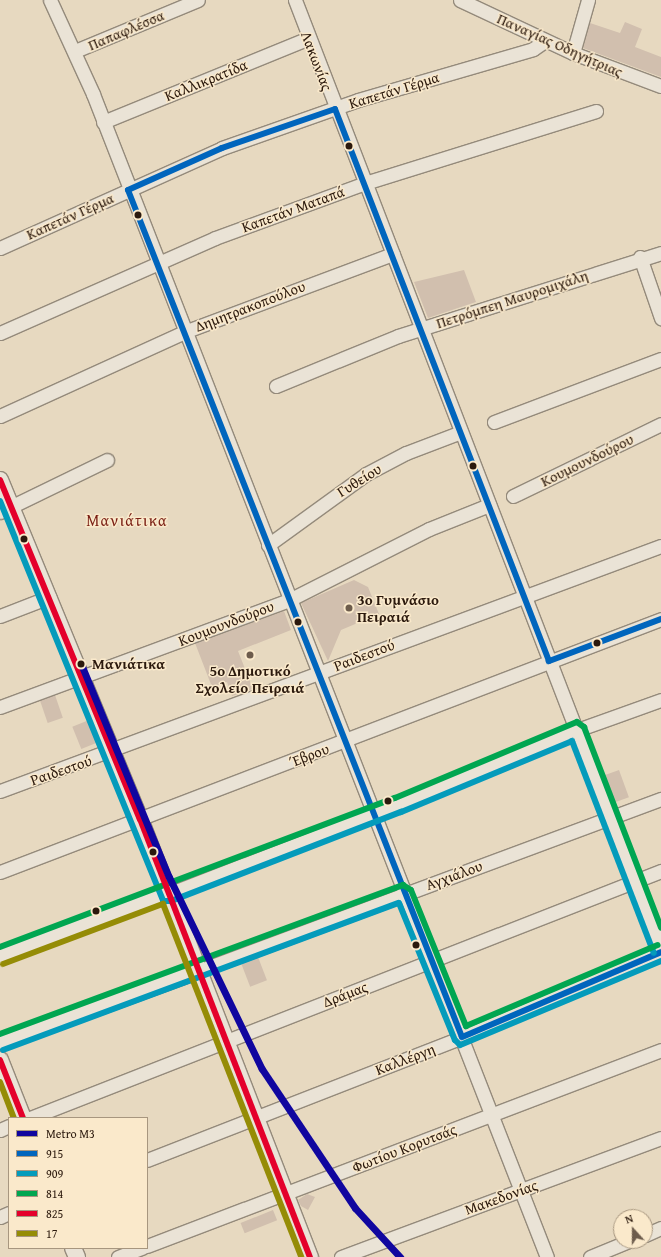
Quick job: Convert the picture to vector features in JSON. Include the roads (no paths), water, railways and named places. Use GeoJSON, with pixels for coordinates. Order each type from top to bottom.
{"type":"FeatureCollection","features":[{"type":"Feature","properties":{"kind":"street"},"geometry":{"type":"LineString","coordinates":[[50,0],[75,51],[128,190],[430,961],[462,1037],[547,1257]]}},
{"type":"Feature","properties":{"kind":"street","name":"Παπαφλέσσα"},"geometry":{"type":"LineString","coordinates":[[75,51],[198,0]]}},
{"type":"Feature","properties":{"kind":"street","name":"Λακωνίας"},"geometry":{"type":"LineString","coordinates":[[295,0],[335,109],[393,254],[661,951]]}},
{"type":"Feature","properties":{"kind":"street","name":"Παναγίας Οδηγήτριας"},"geometry":{"type":"LineString","coordinates":[[460,0],[573,53],[661,86]]}},
{"type":"Feature","properties":{"kind":"street"},"geometry":{"type":"LineString","coordinates":[[573,53],[588,0]]}},
{"type":"Feature","properties":{"kind":"street","name":"Καλλικρατίδα"},"geometry":{"type":"LineString","coordinates":[[103,122],[309,38]]}},
{"type":"Feature","properties":{"kind":"street","name":"Καπετάν Γέρμα"},"geometry":{"type":"LineString","coordinates":[[0,248],[222,148],[358,100],[533,49],[545,40]]}},
{"type":"Feature","properties":{"kind":"street","name":"Καπετάν Ματαπά"},"geometry":{"type":"LineString","coordinates":[[0,332],[215,238],[365,183],[596,111]]}},
{"type":"Feature","properties":{"kind":"street","name":"Πετρόμπεη Μαυρομιχάλη"},"geometry":{"type":"LineString","coordinates":[[276,386],[422,329],[640,257],[661,253]]}},
{"type":"Feature","properties":{"kind":"street","name":"Δημητρακοπούλου"},"geometry":{"type":"LineString","coordinates":[[0,416],[184,332],[393,254]]}},
{"type":"Feature","properties":{"kind":"street"},"geometry":{"type":"LineString","coordinates":[[640,257],[661,318]]}},
{"type":"Feature","properties":{"kind":"street"},"geometry":{"type":"LineString","coordinates":[[494,422],[661,359]]}},
{"type":"Feature","properties":{"kind":"street","name":"Κουμουνδούρου"},"geometry":{"type":"LineString","coordinates":[[513,496],[661,424]]}},
{"type":"Feature","properties":{"kind":"street","name":"Γυθείου"},"geometry":{"type":"LineString","coordinates":[[268,545],[366,474],[406,453],[461,432]]}},
{"type":"Feature","properties":{"kind":"street"},"geometry":{"type":"LineString","coordinates":[[6,510],[107,460]]}},
{"type":"Feature","properties":{"kind":"street"},"geometry":{"type":"LineString","coordinates":[[0,480],[6,510],[49,597],[140,819],[310,1257]]}},
{"type":"Feature","properties":{"kind":"street","name":"Κουμουνδούρου"},"geometry":{"type":"LineString","coordinates":[[0,707],[82,678],[289,600],[429,528],[489,505]]}},
{"type":"Feature","properties":{"kind":"street","name":"Ραιδεστού"},"geometry":{"type":"LineString","coordinates":[[0,791],[524,595],[661,546]]}},
{"type":"Feature","properties":{"kind":"street"},"geometry":{"type":"LineString","coordinates":[[0,616],[49,597]]}},
{"type":"Feature","properties":{"kind":"street","name":"Έβρου"},"geometry":{"type":"LineString","coordinates":[[0,872],[345,742],[549,661],[661,619]]}},
{"type":"Feature","properties":{"kind":"street"},"geometry":{"type":"LineString","coordinates":[[0,956],[168,894],[374,815],[577,730],[661,700]]}},
{"type":"Feature","properties":{"kind":"street","name":"Αγχιάλου"},"geometry":{"type":"LineString","coordinates":[[0,1043],[661,799]]}},
{"type":"Feature","properties":{"kind":"street","name":"Δράμας"},"geometry":{"type":"LineString","coordinates":[[33,1117],[661,871]]}},
{"type":"Feature","properties":{"kind":"street","name":"Καλλέργη"},"geometry":{"type":"LineString","coordinates":[[148,1160],[462,1037],[661,951]]}},
{"type":"Feature","properties":{"kind":"street","name":"Φωτίου Κορυτσάς"},"geometry":{"type":"LineString","coordinates":[[148,1246],[661,1050]]}},
{"type":"Feature","properties":{"kind":"street"},"geometry":{"type":"LineString","coordinates":[[0,1060],[22,1117]]}},
{"type":"Feature","properties":{"kind":"street","name":"Μακεδονίας"},"geometry":{"type":"LineString","coordinates":[[341,1257],[661,1138]]}},
{"type":"Feature","properties":{"kind":"street"},"geometry":{"type":"LineString","coordinates":[[590,1257],[613,1248]]}},
{"type":"Feature","properties":{"kind":"street"},"geometry":{"type":"LineString","coordinates":[[118,1257],[139,1249]]}},
{"type":"Feature","properties":{"kind":"metro line","name":"Μ3"},"geometry":{"type":"LineString","coordinates":[[81,664],[169,877],[262,1069],[355,1208],[400,1257]]}},
{"type":"Feature","properties":{"kind":"place","name":"3ο Γυμνάσιο Πειραιά"},"geometry":{"type":"Point","coordinates":[349,608]}},
{"type":"Feature","properties":{"kind":"place","name":"5ο Δημοτικό Σχολείο Πειραιά"},"geometry":{"type":"Point","coordinates":[250,655]}},
{"type":"Feature","properties":{"kind":"place","name":"Μανιάτικα"},"geometry":{"type":"Point","coordinates":[81,664]}},
{"type":"Feature","properties":{"kind":"district","name":"Μανιάτικα"},"geometry":{"type":"Point","coordinates":[127,520]}}]}
